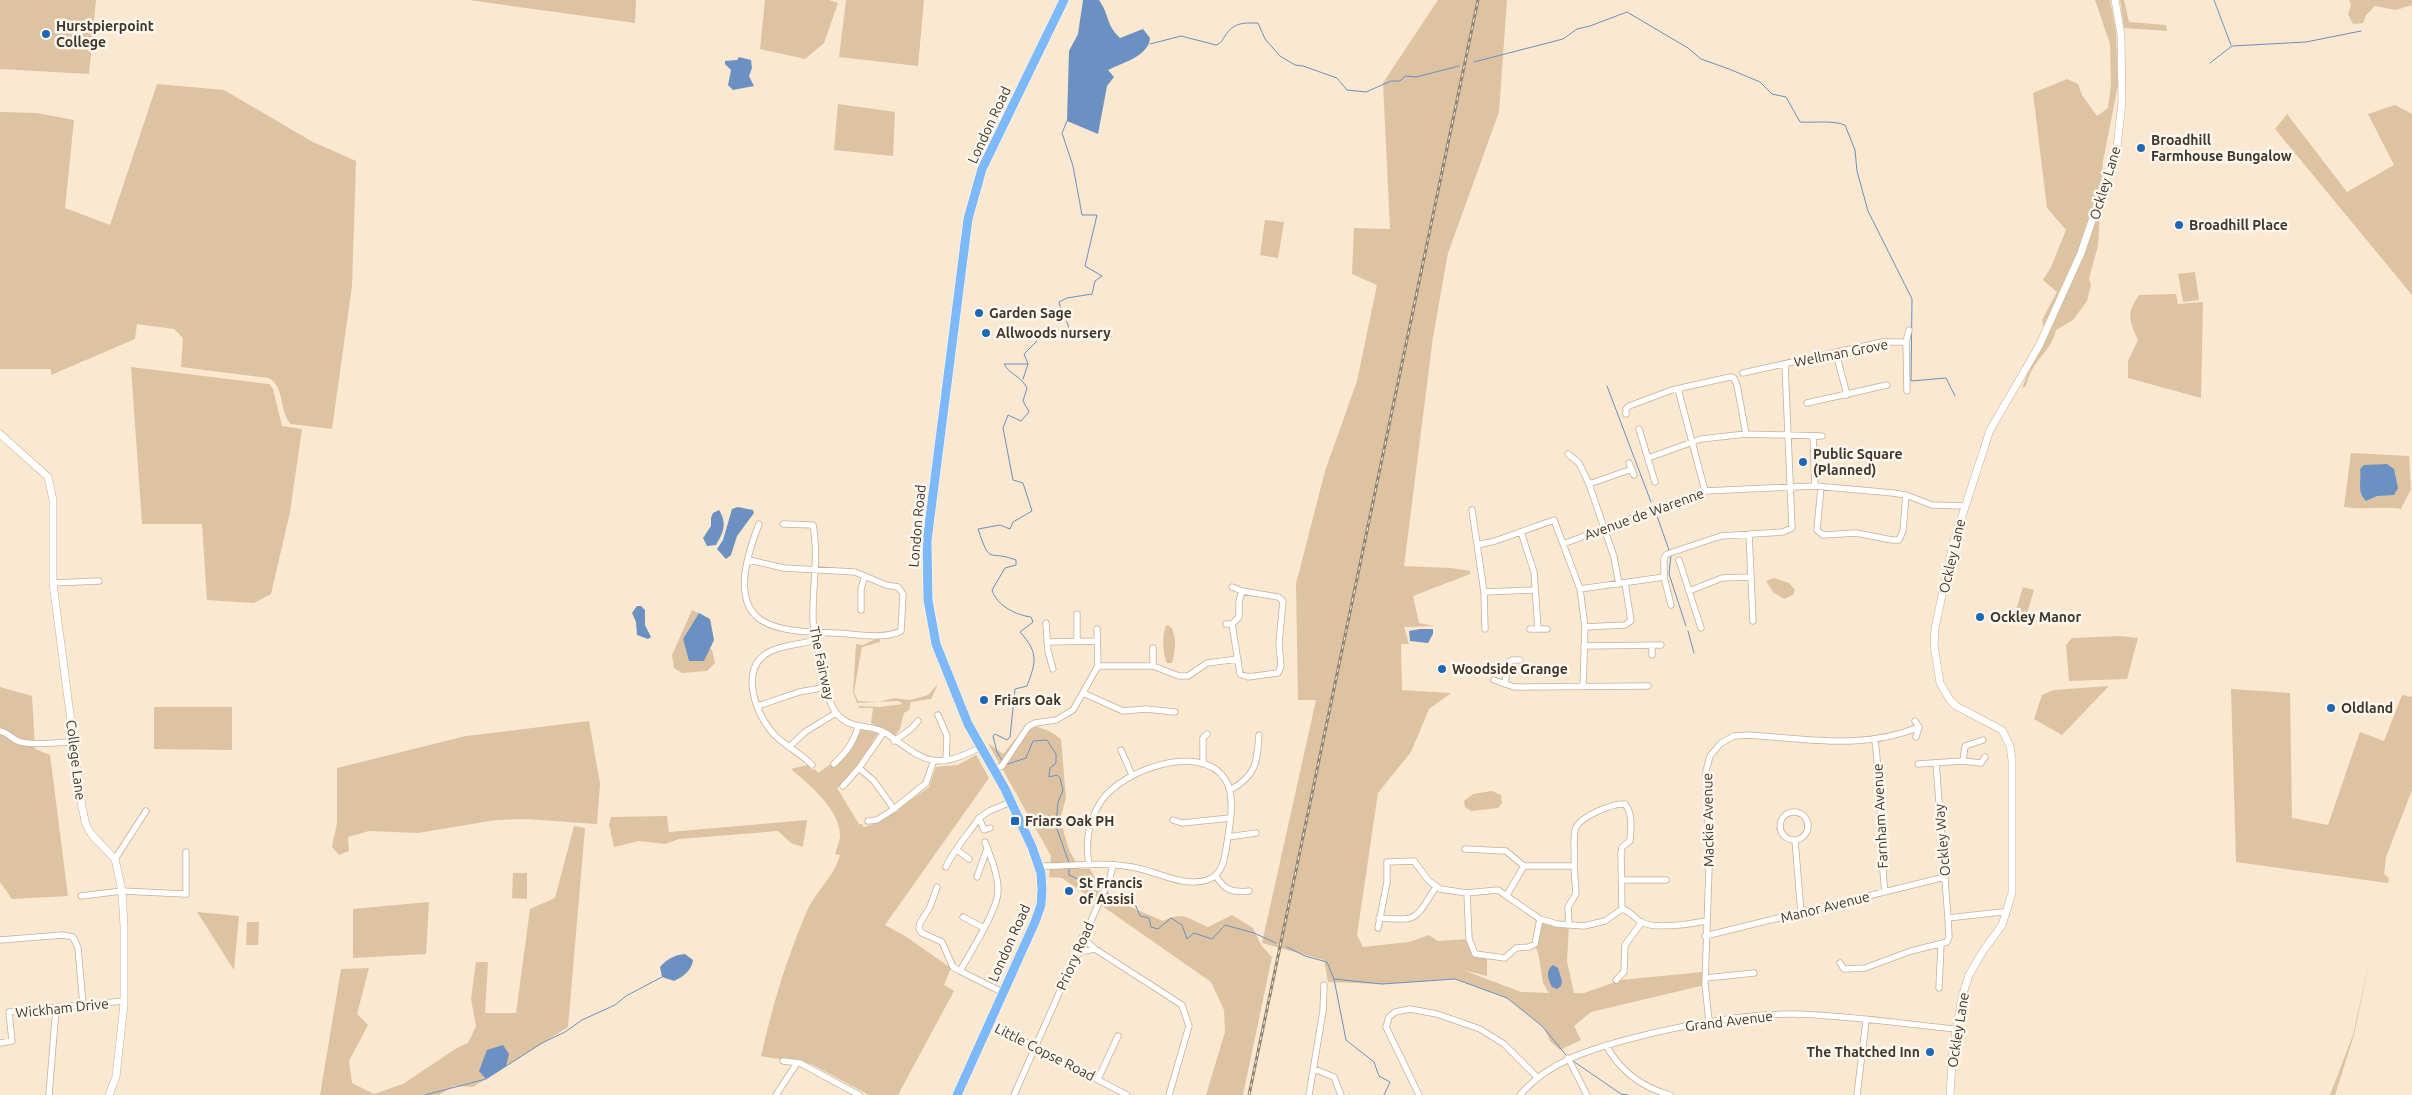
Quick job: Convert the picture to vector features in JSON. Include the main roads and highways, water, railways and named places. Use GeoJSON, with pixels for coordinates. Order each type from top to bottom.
{"type":"FeatureCollection","features":[{"type":"Feature","properties":{"kind":"main road","name":"London Road"},"geometry":{"type":"LineString","coordinates":[[957,1095],[1035,922],[1041,905],[1042,890],[1039,866],[1032,847],[1011,802],[968,724],[936,644],[928,600],[927,541],[963,260],[974,194],[986,160],[1064,0]]}},
{"type":"Feature","properties":{"kind":"water"},"geometry":{"type":"Polygon","coordinates":[[[1083,0],[1099,0],[1112,29],[1120,38],[1143,29],[1150,38],[1145,50],[1140,54],[1108,70],[1114,77],[1107,86],[1098,134],[1067,121],[1069,51],[1078,34],[1083,0]]]}},
{"type":"Feature","properties":{"kind":"water"},"geometry":{"type":"Polygon","coordinates":[[[739,57],[751,60],[752,68],[749,76],[754,86],[733,90],[728,85],[731,70],[725,64],[725,61],[737,60],[739,57]]]}},
{"type":"Feature","properties":{"kind":"water"},"geometry":{"type":"Polygon","coordinates":[[[2387,464],[2394,469],[2398,488],[2394,495],[2377,496],[2366,501],[2360,490],[2360,469],[2364,465],[2387,464]]]}},
{"type":"Feature","properties":{"kind":"water"},"geometry":{"type":"Polygon","coordinates":[[[738,507],[753,510],[754,513],[737,536],[731,555],[726,559],[717,549],[723,540],[732,509],[738,507]]]}},
{"type":"Feature","properties":{"kind":"water"},"geometry":{"type":"Polygon","coordinates":[[[719,510],[724,523],[723,531],[716,545],[707,546],[703,538],[711,526],[713,513],[719,510]]]}},
{"type":"Feature","properties":{"kind":"water"},"geometry":{"type":"Polygon","coordinates":[[[637,606],[641,606],[645,610],[645,625],[651,637],[648,639],[637,635],[636,622],[632,613],[637,606]]]}},
{"type":"Feature","properties":{"kind":"water"},"geometry":{"type":"Polygon","coordinates":[[[699,613],[710,619],[714,640],[704,661],[689,661],[683,639],[699,613]]]}},
{"type":"Feature","properties":{"kind":"water"},"geometry":{"type":"Polygon","coordinates":[[[1433,629],[1433,634],[1428,643],[1410,641],[1409,631],[1433,629]]]}},
{"type":"Feature","properties":{"kind":"water"},"geometry":{"type":"Polygon","coordinates":[[[685,954],[693,960],[691,967],[686,973],[674,981],[662,977],[660,967],[663,964],[674,956],[685,954]]]}},
{"type":"Feature","properties":{"kind":"water"},"geometry":{"type":"Polygon","coordinates":[[[1553,965],[1558,968],[1562,981],[1561,986],[1557,989],[1552,987],[1548,978],[1548,972],[1553,965]]]}},
{"type":"Feature","properties":{"kind":"water"},"geometry":{"type":"Polygon","coordinates":[[[503,1045],[509,1054],[506,1066],[486,1079],[479,1071],[487,1050],[503,1045]]]}},
{"type":"Feature","properties":{"kind":"waterway"},"geometry":{"type":"LineString","coordinates":[[2214,0],[2231,45]]}},
{"type":"Feature","properties":{"kind":"waterway"},"geometry":{"type":"LineString","coordinates":[[1474,62],[1563,39],[1577,29],[1627,12],[1688,48],[1701,59],[1760,82],[1772,94],[1786,97],[1800,122],[1829,122],[1845,125],[1855,150],[1857,171],[1868,211],[1912,299],[1911,381],[1946,378],[1955,396]]}},
{"type":"Feature","properties":{"kind":"waterway"},"geometry":{"type":"LineString","coordinates":[[1150,44],[1181,36],[1216,45],[1235,26],[1243,23],[1258,23],[1265,39],[1280,56],[1295,65],[1337,78],[1347,90],[1366,92],[1391,81],[1400,81],[1405,76],[1416,77],[1459,66]]}},
{"type":"Feature","properties":{"kind":"waterway"},"geometry":{"type":"LineString","coordinates":[[2210,63],[2232,46],[2306,42],[2361,31]]}},
{"type":"Feature","properties":{"kind":"waterway"},"geometry":{"type":"LineString","coordinates":[[1023,379],[1028,364],[1024,354],[1036,342],[1040,334],[1054,330],[1069,332],[1068,324],[1059,302],[1067,298],[1092,294],[1095,281],[1102,276],[1085,266],[1097,215],[1082,215],[1073,166],[1062,133],[1067,121]]}},
{"type":"Feature","properties":{"kind":"waterway"},"geometry":{"type":"LineString","coordinates":[[1003,762],[997,752],[993,736],[995,734],[1007,740],[1010,737],[1015,689],[1027,686],[1034,664],[1033,652],[1020,632],[1033,622],[1031,617],[1008,609],[994,596],[992,590],[1005,568],[1016,565],[1016,560],[988,553],[978,529],[1000,525],[1010,529],[1013,522],[1032,511],[1023,483],[1013,480],[1003,428],[1008,415],[1021,421],[1029,412],[1023,401],[1027,388],[1004,364],[1028,364]]}},
{"type":"Feature","properties":{"kind":"waterway"},"geometry":{"type":"LineString","coordinates":[[1607,386],[1651,502]]}},
{"type":"Feature","properties":{"kind":"waterway"},"geometry":{"type":"LineString","coordinates":[[1656,513],[1669,550]]}},
{"type":"Feature","properties":{"kind":"waterway"},"geometry":{"type":"LineString","coordinates":[[1671,555],[1669,574],[1686,626]]}},
{"type":"Feature","properties":{"kind":"waterway"},"geometry":{"type":"LineString","coordinates":[[1688,631],[1694,653]]}},
{"type":"Feature","properties":{"kind":"waterway"},"geometry":{"type":"LineString","coordinates":[[1005,765],[1026,758],[1033,741],[1047,740],[1056,754],[1056,763],[1050,768],[1049,777],[1057,775],[1060,778],[1063,790],[1058,802],[1056,826],[1069,863]]}},
{"type":"Feature","properties":{"kind":"waterway"},"geometry":{"type":"LineString","coordinates":[[1069,867],[1069,875],[1099,889]]}},
{"type":"Feature","properties":{"kind":"waterway"},"geometry":{"type":"LineString","coordinates":[[1107,893],[1136,906],[1140,916],[1149,918],[1151,927],[1158,929],[1171,918],[1182,925],[1187,939],[1194,933],[1212,939],[1225,925],[1254,933],[1276,943]]}},
{"type":"Feature","properties":{"kind":"waterway"},"geometry":{"type":"LineString","coordinates":[[1287,947],[1305,956],[1327,962],[1334,979],[1346,1040],[1374,1062],[1379,1076],[1390,1082],[1384,1095]]}},
{"type":"Feature","properties":{"kind":"waterway"},"geometry":{"type":"LineString","coordinates":[[425,1095],[486,1079],[542,1043],[565,1032],[582,1020],[615,1005],[626,996],[662,977]]}},
{"type":"Feature","properties":{"kind":"waterway"},"geometry":{"type":"LineString","coordinates":[[1334,979],[1382,984],[1455,979],[1507,998],[1542,1026],[1566,1055]]}},
{"type":"Feature","properties":{"kind":"waterway"},"geometry":{"type":"LineString","coordinates":[[1573,1061],[1621,1094],[1628,1095]]}},
{"type":"Feature","properties":{"kind":"railway"},"geometry":{"type":"LineString","coordinates":[[1249,1095],[1478,0]]}},
{"type":"Feature","properties":{"kind":"place","name":"Hurstpierpoint College"},"geometry":{"type":"Point","coordinates":[46,34]}},
{"type":"Feature","properties":{"kind":"place","name":"Broadhill Farmhouse Bungalow"},"geometry":{"type":"Point","coordinates":[2141,148]}},
{"type":"Feature","properties":{"kind":"place","name":"Broadhill Place"},"geometry":{"type":"Point","coordinates":[2179,225]}},
{"type":"Feature","properties":{"kind":"place","name":"Garden Sage"},"geometry":{"type":"Point","coordinates":[979,313]}},
{"type":"Feature","properties":{"kind":"place","name":"Allwoods nursery"},"geometry":{"type":"Point","coordinates":[986,333]}},
{"type":"Feature","properties":{"kind":"place","name":"Public Square (Planned)"},"geometry":{"type":"Point","coordinates":[1803,462]}},
{"type":"Feature","properties":{"kind":"place","name":"Ockley Manor"},"geometry":{"type":"Point","coordinates":[1980,617]}},
{"type":"Feature","properties":{"kind":"place","name":"Woodside Grange"},"geometry":{"type":"Point","coordinates":[1442,669]}},
{"type":"Feature","properties":{"kind":"place","name":"Friars Oak"},"geometry":{"type":"Point","coordinates":[984,700]}},
{"type":"Feature","properties":{"kind":"place","name":"Oldland"},"geometry":{"type":"Point","coordinates":[2331,708]}},
{"type":"Feature","properties":{"kind":"place","name":"Friars Oak PH"},"geometry":{"type":"Point","coordinates":[1015,821]}},
{"type":"Feature","properties":{"kind":"place","name":"St Francis of Assisi"},"geometry":{"type":"Point","coordinates":[1069,891]}},
{"type":"Feature","properties":{"kind":"place","name":"The Thatched Inn"},"geometry":{"type":"Point","coordinates":[1930,1052]}}]}
